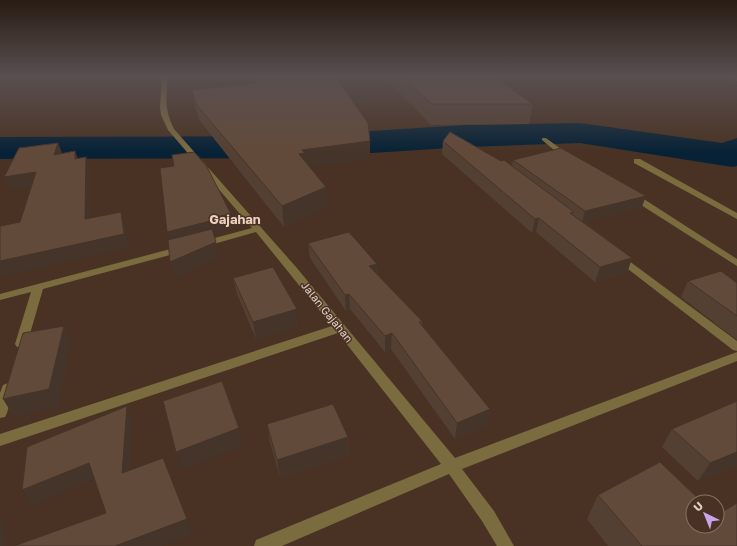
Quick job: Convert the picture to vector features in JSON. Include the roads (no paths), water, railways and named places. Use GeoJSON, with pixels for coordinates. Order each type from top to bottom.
{"type":"FeatureCollection","features":[{"type":"Feature","properties":{"kind":"street","name":"Jalan Gajahan"},"geometry":{"type":"LineString","coordinates":[[164,101],[164,115],[171,130],[194,154],[258,229],[452,466],[488,516],[506,546]]}},
{"type":"Feature","properties":{"kind":"street"},"geometry":{"type":"LineString","coordinates":[[544,140],[573,160]]}},
{"type":"Feature","properties":{"kind":"street"},"geometry":{"type":"LineString","coordinates":[[637,161],[737,216]]}},
{"type":"Feature","properties":{"kind":"street"},"geometry":{"type":"LineString","coordinates":[[626,193],[737,263]]}},
{"type":"Feature","properties":{"kind":"street"},"geometry":{"type":"LineString","coordinates":[[0,297],[258,229]]}},
{"type":"Feature","properties":{"kind":"street"},"geometry":{"type":"LineString","coordinates":[[611,252],[737,347]]}},
{"type":"Feature","properties":{"kind":"street"},"geometry":{"type":"LineString","coordinates":[[18,354],[38,287]]}},
{"type":"Feature","properties":{"kind":"street"},"geometry":{"type":"LineString","coordinates":[[0,440],[340,328]]}},
{"type":"Feature","properties":{"kind":"street"},"geometry":{"type":"LineString","coordinates":[[262,546],[452,466],[737,356]]}},
{"type":"Feature","properties":{"kind":"street"},"geometry":{"type":"LineString","coordinates":[[0,413],[11,376]]}},
{"type":"Feature","properties":{"kind":"waterway"},"geometry":{"type":"LineString","coordinates":[[0,148],[293,147],[465,136],[580,133],[732,156],[737,149]]}},
{"type":"Feature","properties":{"kind":"district","name":"Gajahan"},"geometry":{"type":"Point","coordinates":[235,219]}}]}
